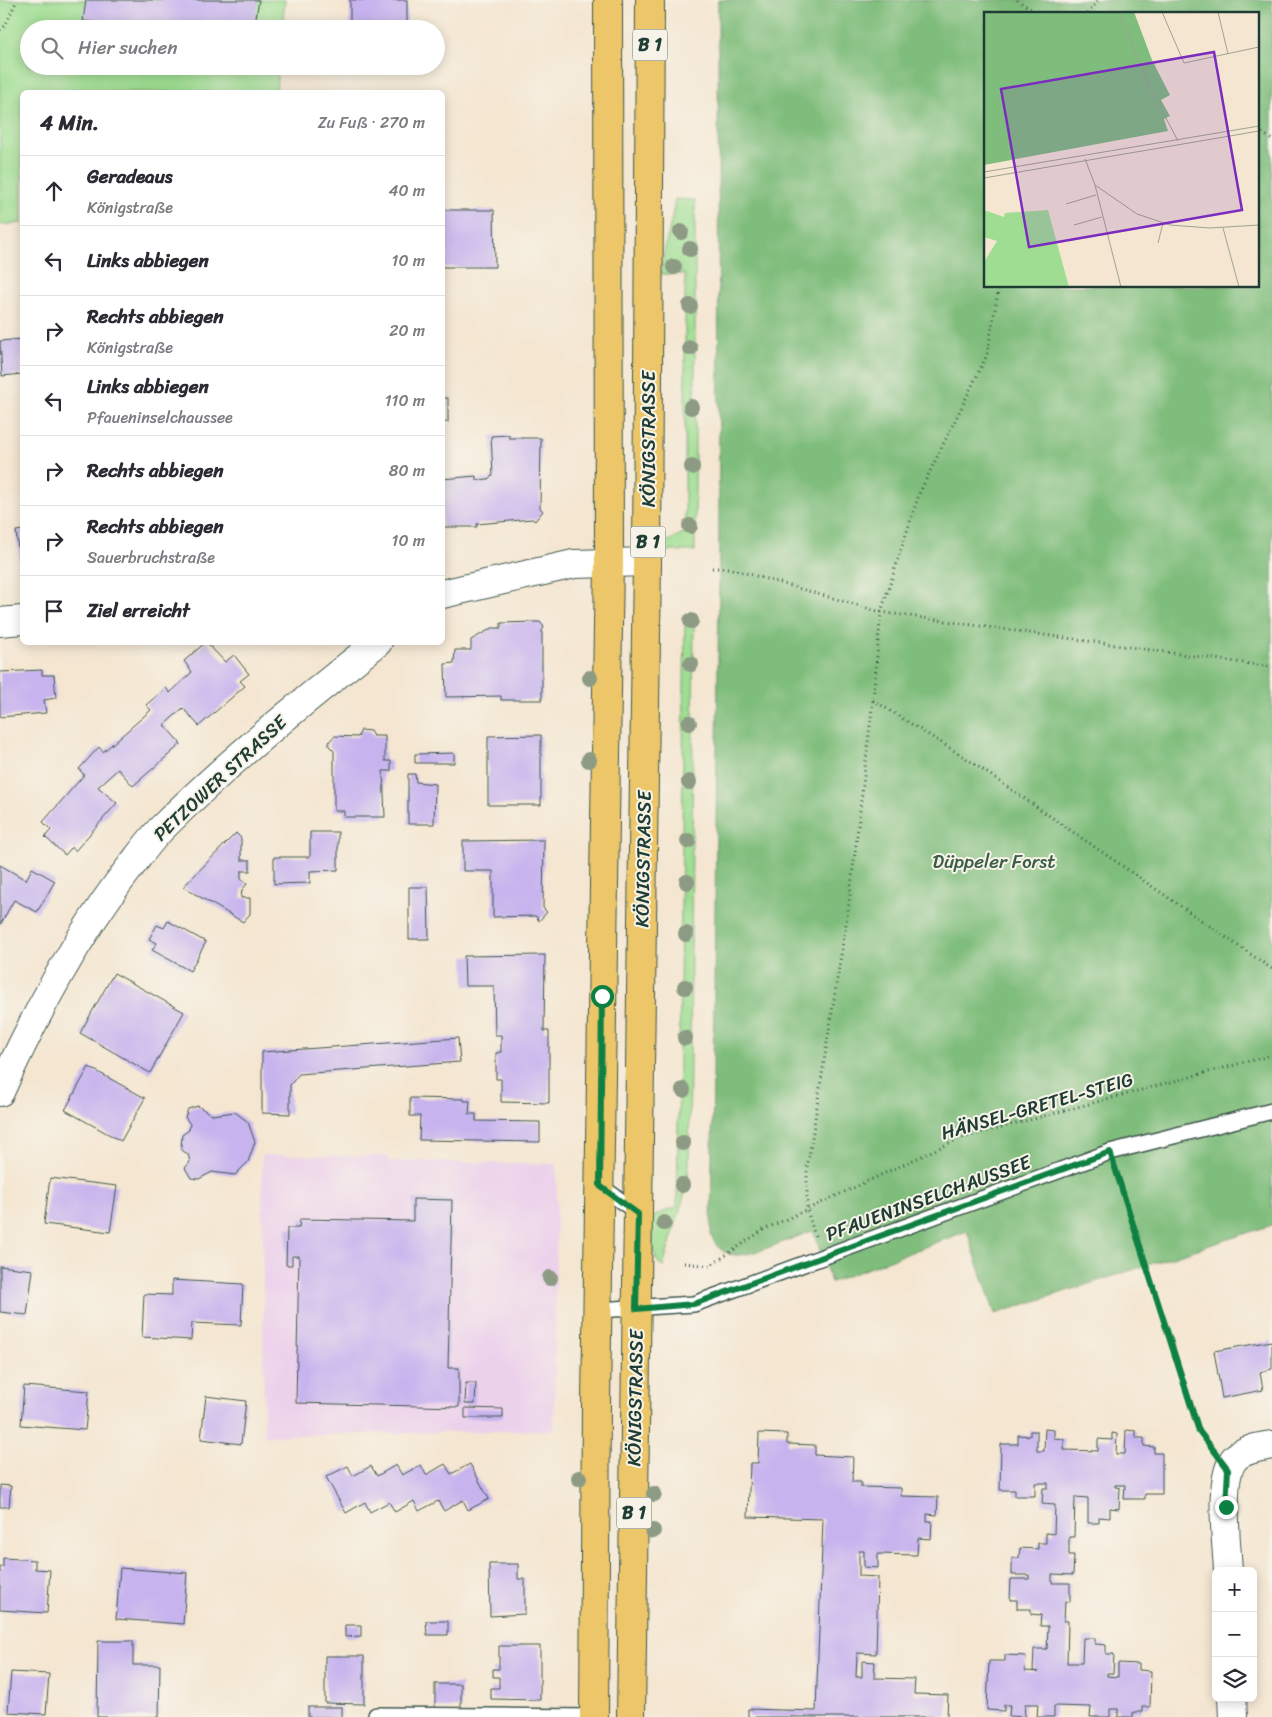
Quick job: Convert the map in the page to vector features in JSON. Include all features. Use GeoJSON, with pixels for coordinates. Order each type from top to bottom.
{"type":"FeatureCollection","features":[{"type":"Feature","properties":{"kind":"main road","name":"KÖNIGSTRASSE"},"geometry":{"type":"LineString","coordinates":[[594,1717],[609,562],[608,0]]}},
{"type":"Feature","properties":{"kind":"main road","name":"KÖNIGSTRASSE"},"geometry":{"type":"LineString","coordinates":[[631,1717],[648,562],[650,0]]}},
{"type":"Feature","properties":{"kind":"street"},"geometry":{"type":"LineString","coordinates":[[445,593],[574,564],[648,562]]}},
{"type":"Feature","properties":{"kind":"street"},"geometry":{"type":"LineString","coordinates":[[0,622],[20,620]]}},
{"type":"Feature","properties":{"kind":"street","name":"PETZOWER STRASSE"},"geometry":{"type":"LineString","coordinates":[[2,1082],[70,955],[113,890],[161,829],[278,722],[374,645]]}},
{"type":"Feature","properties":{"kind":"street"},"geometry":{"type":"LineString","coordinates":[[1228,1567],[1225,1488],[1228,1469],[1236,1457],[1250,1450],[1272,1445]]}},
{"type":"Feature","properties":{"kind":"street"},"geometry":{"type":"LineString","coordinates":[[1232,1702],[1233,1717]]}},
{"type":"Feature","properties":{"kind":"lane","name":"PFAUENINSELCHAUSSEE"},"geometry":{"type":"LineString","coordinates":[[598,1310],[694,1304],[1110,1152],[1272,1111]]}},
{"type":"Feature","properties":{"kind":"lane"},"geometry":{"type":"LineString","coordinates":[[600,1186],[638,1214]]}},
{"type":"Feature","properties":{"kind":"lane"},"geometry":{"type":"LineString","coordinates":[[376,1715],[594,1717]]}},
{"type":"Feature","properties":{"kind":"path"},"geometry":{"type":"LineString","coordinates":[[0,30],[5,26],[17,0]]}},
{"type":"Feature","properties":{"kind":"path"},"geometry":{"type":"LineString","coordinates":[[1017,0],[1035,12]]}},
{"type":"Feature","properties":{"kind":"path"},"geometry":{"type":"LineString","coordinates":[[1089,12],[1098,0]]}},
{"type":"Feature","properties":{"kind":"path"},"geometry":{"type":"LineString","coordinates":[[1260,131],[1272,140]]}},
{"type":"Feature","properties":{"kind":"path"},"geometry":{"type":"LineString","coordinates":[[821,1258],[807,1210],[807,1169],[848,911],[873,700],[881,612],[919,494],[987,355],[999,288]]}},
{"type":"Feature","properties":{"kind":"path"},"geometry":{"type":"LineString","coordinates":[[712,568],[728,568],[881,612],[1272,666]]}},
{"type":"Feature","properties":{"kind":"path"},"geometry":{"type":"LineString","coordinates":[[873,700],[964,757],[1272,969]]}},
{"type":"Feature","properties":{"kind":"path","name":"HÄNSEL-GRETEL-STEIG"},"geometry":{"type":"LineString","coordinates":[[684,1263],[710,1266],[763,1230],[958,1139],[1272,1055]]}},
{"type":"Feature","properties":{"kind":"path"},"geometry":{"type":"LineString","coordinates":[[1110,1152],[1199,1431],[1228,1469]]}},
{"type":"Feature","properties":{"kind":"shaded area"},"geometry":{"type":"Polygon","coordinates":[[[262,1155],[388,1156],[388,1161],[557,1164],[554,1430],[264,1436],[262,1155]]]}},
{"type":"Feature","properties":{"kind":"green space"},"geometry":{"type":"Polygon","coordinates":[[[0,0],[285,0],[283,20],[20,20],[20,75],[277,75],[276,90],[20,90],[20,223],[0,225],[0,0]]]}},
{"type":"Feature","properties":{"kind":"green space","name":"Düppeler Forst"},"geometry":{"type":"Polygon","coordinates":[[[718,0],[1272,0],[1272,1225],[995,1314],[967,1231],[831,1282],[813,1231],[764,1249],[737,1255],[724,1252],[718,1247],[711,1235],[719,584],[718,0]]]}},
{"type":"Feature","properties":{"kind":"green space"},"geometry":{"type":"Polygon","coordinates":[[[675,199],[695,200],[695,551],[666,551],[666,542],[685,532],[685,274],[661,274],[675,199]]]}},
{"type":"Feature","properties":{"kind":"green space"},"geometry":{"type":"Polygon","coordinates":[[[685,616],[694,617],[689,1163],[687,1186],[663,1267],[655,1258],[653,1252],[652,1219],[655,1215],[677,1207],[685,616]]]}},
{"type":"Feature","properties":{"kind":"building"},"geometry":{"type":"Polygon","coordinates":[[[86,0],[259,0],[256,20],[83,20],[86,0]]]}},
{"type":"Feature","properties":{"kind":"building"},"geometry":{"type":"Polygon","coordinates":[[[350,0],[407,0],[407,20],[350,20],[350,0]]]}},
{"type":"Feature","properties":{"kind":"building"},"geometry":{"type":"Polygon","coordinates":[[[445,210],[494,210],[495,267],[445,267],[445,210]]]}},
{"type":"Feature","properties":{"kind":"building"},"geometry":{"type":"Polygon","coordinates":[[[20,339],[20,374],[2,376],[0,341],[20,339]]]}},
{"type":"Feature","properties":{"kind":"building"},"geometry":{"type":"Polygon","coordinates":[[[445,398],[448,398],[448,422],[445,422],[445,398]]]}},
{"type":"Feature","properties":{"kind":"building"},"geometry":{"type":"Polygon","coordinates":[[[509,435],[509,438],[541,438],[540,508],[543,511],[535,521],[532,519],[477,524],[477,527],[445,527],[445,479],[476,476],[476,480],[488,479],[493,475],[491,436],[509,435]]]}},
{"type":"Feature","properties":{"kind":"building"},"geometry":{"type":"Polygon","coordinates":[[[20,530],[20,565],[16,531],[20,530]]]}},
{"type":"Feature","properties":{"kind":"building"},"geometry":{"type":"Polygon","coordinates":[[[540,622],[544,627],[542,631],[542,700],[501,700],[501,696],[446,697],[445,664],[454,663],[455,650],[471,650],[471,640],[492,628],[501,628],[501,623],[540,622]]]}},
{"type":"Feature","properties":{"kind":"building"},"geometry":{"type":"Polygon","coordinates":[[[203,645],[209,645],[225,662],[234,655],[249,674],[240,681],[245,686],[199,726],[183,708],[164,725],[181,744],[133,786],[118,769],[98,787],[117,803],[75,851],[72,847],[65,855],[45,837],[51,830],[43,822],[84,775],[79,769],[99,747],[103,752],[151,710],[146,705],[166,688],[170,693],[192,672],[184,661],[203,645]]]}},
{"type":"Feature","properties":{"kind":"building"},"geometry":{"type":"Polygon","coordinates":[[[42,670],[42,675],[54,675],[56,698],[44,700],[46,713],[0,717],[0,672],[42,670]]]}},
{"type":"Feature","properties":{"kind":"building"},"geometry":{"type":"Polygon","coordinates":[[[361,730],[370,731],[373,736],[385,736],[385,761],[391,761],[391,771],[383,771],[385,817],[344,817],[344,811],[334,811],[334,751],[329,746],[329,742],[334,736],[358,737],[361,730]]]}},
{"type":"Feature","properties":{"kind":"building"},"geometry":{"type":"Polygon","coordinates":[[[541,735],[541,805],[488,805],[488,736],[541,735]]]}},
{"type":"Feature","properties":{"kind":"building"},"geometry":{"type":"Polygon","coordinates":[[[454,753],[454,763],[415,763],[415,754],[454,753]]]}},
{"type":"Feature","properties":{"kind":"building"},"geometry":{"type":"Polygon","coordinates":[[[408,774],[415,774],[416,782],[435,784],[434,824],[408,824],[408,774]]]}},
{"type":"Feature","properties":{"kind":"building"},"geometry":{"type":"Polygon","coordinates":[[[310,832],[338,832],[338,870],[310,871],[310,883],[274,884],[274,857],[310,857],[310,832]]]}},
{"type":"Feature","properties":{"kind":"building"},"geometry":{"type":"Polygon","coordinates":[[[236,833],[241,838],[241,860],[250,860],[250,871],[241,871],[241,879],[247,884],[242,890],[241,898],[250,898],[250,914],[243,922],[183,887],[236,833]]]}},
{"type":"Feature","properties":{"kind":"building"},"geometry":{"type":"Polygon","coordinates":[[[544,840],[543,908],[547,912],[539,921],[536,916],[493,917],[493,871],[463,871],[463,841],[544,840]]]}},
{"type":"Feature","properties":{"kind":"building"},"geometry":{"type":"Polygon","coordinates":[[[0,865],[26,880],[32,868],[55,881],[37,912],[14,900],[0,925],[0,865]]]}},
{"type":"Feature","properties":{"kind":"building"},"geometry":{"type":"Polygon","coordinates":[[[409,887],[428,887],[429,939],[409,939],[409,887]]]}},
{"type":"Feature","properties":{"kind":"building"},"geometry":{"type":"Polygon","coordinates":[[[168,921],[206,942],[190,971],[152,950],[157,943],[149,939],[157,925],[164,928],[168,921]]]}},
{"type":"Feature","properties":{"kind":"building"},"geometry":{"type":"Polygon","coordinates":[[[545,955],[544,1031],[549,1031],[549,1103],[501,1102],[501,1079],[496,1079],[496,1053],[501,1052],[501,1035],[495,1035],[494,986],[465,986],[464,956],[545,955]]]}},
{"type":"Feature","properties":{"kind":"building"},"geometry":{"type":"Polygon","coordinates":[[[114,973],[184,1012],[150,1073],[80,1033],[114,973]]]}},
{"type":"Feature","properties":{"kind":"building"},"geometry":{"type":"Polygon","coordinates":[[[458,1038],[460,1062],[299,1074],[290,1085],[290,1114],[262,1113],[262,1052],[458,1038]]]}},
{"type":"Feature","properties":{"kind":"building"},"geometry":{"type":"Polygon","coordinates":[[[89,1067],[145,1098],[121,1141],[65,1110],[89,1067]]]}},
{"type":"Feature","properties":{"kind":"building"},"geometry":{"type":"Polygon","coordinates":[[[410,1098],[464,1099],[464,1101],[470,1101],[469,1114],[476,1114],[476,1121],[540,1122],[540,1142],[419,1140],[420,1116],[410,1116],[410,1098]]]}},
{"type":"Feature","properties":{"kind":"building"},"geometry":{"type":"Polygon","coordinates":[[[198,1106],[212,1115],[235,1112],[248,1122],[255,1142],[248,1162],[235,1175],[212,1172],[199,1179],[191,1178],[185,1168],[190,1162],[188,1154],[181,1150],[182,1135],[189,1130],[190,1124],[185,1117],[188,1109],[198,1106]]]}},
{"type":"Feature","properties":{"kind":"building"},"geometry":{"type":"Polygon","coordinates":[[[50,1178],[117,1186],[110,1232],[44,1224],[50,1178]]]}},
{"type":"Feature","properties":{"kind":"building"},"geometry":{"type":"Polygon","coordinates":[[[413,1199],[452,1200],[448,1368],[459,1368],[459,1407],[296,1403],[299,1256],[292,1256],[292,1265],[286,1265],[287,1228],[299,1228],[300,1219],[413,1221],[413,1199]]]}},
{"type":"Feature","properties":{"kind":"building"},"geometry":{"type":"Polygon","coordinates":[[[0,1266],[33,1270],[27,1315],[0,1312],[0,1266]]]}},
{"type":"Feature","properties":{"kind":"building"},"geometry":{"type":"Polygon","coordinates":[[[172,1280],[243,1284],[241,1325],[192,1323],[191,1340],[142,1337],[144,1294],[172,1295],[172,1280]]]}},
{"type":"Feature","properties":{"kind":"building"},"geometry":{"type":"Polygon","coordinates":[[[1272,1341],[1272,1369],[1260,1372],[1263,1390],[1222,1398],[1214,1351],[1272,1341]]]}},
{"type":"Feature","properties":{"kind":"building"},"geometry":{"type":"Polygon","coordinates":[[[466,1383],[476,1383],[475,1404],[465,1404],[466,1383]]]}},
{"type":"Feature","properties":{"kind":"building"},"geometry":{"type":"Polygon","coordinates":[[[24,1386],[89,1391],[85,1430],[21,1425],[24,1386]]]}},
{"type":"Feature","properties":{"kind":"building"},"geometry":{"type":"Polygon","coordinates":[[[206,1396],[246,1401],[241,1444],[201,1439],[206,1396]]]}},
{"type":"Feature","properties":{"kind":"building"},"geometry":{"type":"Polygon","coordinates":[[[465,1408],[503,1409],[503,1418],[465,1418],[465,1408]]]}},
{"type":"Feature","properties":{"kind":"building"},"geometry":{"type":"Polygon","coordinates":[[[1045,1429],[1054,1430],[1054,1438],[1064,1439],[1064,1450],[1098,1451],[1098,1439],[1112,1440],[1112,1433],[1117,1434],[1116,1454],[1125,1454],[1126,1430],[1136,1431],[1136,1438],[1144,1438],[1144,1446],[1154,1447],[1154,1453],[1162,1453],[1162,1494],[1145,1494],[1145,1499],[1124,1499],[1125,1485],[1115,1485],[1115,1487],[1120,1488],[1119,1509],[1110,1508],[1110,1518],[1099,1517],[1099,1523],[1088,1523],[1088,1498],[1075,1497],[1074,1537],[1069,1537],[1069,1555],[1074,1555],[1073,1575],[1052,1574],[1052,1583],[1070,1583],[1070,1602],[1065,1601],[1064,1621],[1068,1621],[1067,1663],[1082,1663],[1083,1638],[1095,1638],[1095,1644],[1106,1645],[1106,1654],[1114,1654],[1113,1673],[1107,1673],[1107,1676],[1118,1677],[1118,1663],[1139,1664],[1139,1670],[1151,1671],[1150,1707],[1142,1707],[1142,1712],[1133,1712],[1133,1717],[1118,1717],[1118,1709],[1110,1709],[1110,1717],[1090,1717],[1091,1707],[1054,1706],[1054,1717],[1037,1717],[1038,1704],[1025,1704],[1024,1717],[1009,1716],[1010,1705],[1004,1705],[1004,1711],[987,1710],[989,1661],[1005,1661],[1005,1655],[1026,1656],[1025,1671],[1039,1672],[1033,1671],[1034,1649],[1047,1649],[1048,1626],[1040,1626],[1041,1615],[1031,1614],[1031,1609],[1017,1609],[1017,1600],[1010,1600],[1011,1579],[1029,1579],[1029,1575],[1012,1575],[1012,1558],[1019,1558],[1020,1548],[1038,1549],[1038,1543],[1046,1543],[1046,1533],[1054,1534],[1055,1505],[1042,1504],[1043,1488],[1048,1488],[1048,1483],[1035,1483],[1035,1496],[1015,1496],[1015,1490],[1000,1490],[1001,1444],[1018,1444],[1018,1435],[1030,1436],[1030,1431],[1037,1431],[1037,1451],[1044,1451],[1045,1429]]]}},
{"type":"Feature","properties":{"kind":"building"},"geometry":{"type":"Polygon","coordinates":[[[759,1433],[787,1434],[787,1444],[815,1445],[815,1455],[853,1457],[852,1482],[861,1482],[861,1487],[901,1488],[901,1496],[938,1497],[937,1515],[927,1514],[927,1521],[932,1521],[931,1539],[918,1538],[917,1555],[878,1554],[878,1568],[864,1567],[864,1551],[859,1551],[859,1576],[878,1577],[876,1654],[857,1653],[856,1677],[862,1677],[862,1661],[875,1662],[874,1678],[915,1679],[914,1694],[948,1695],[947,1717],[748,1717],[748,1709],[816,1711],[823,1519],[748,1517],[750,1463],[758,1463],[759,1433]]]}},
{"type":"Feature","properties":{"kind":"building"},"geometry":{"type":"Polygon","coordinates":[[[445,1464],[451,1474],[470,1464],[489,1499],[468,1510],[463,1500],[444,1511],[438,1501],[419,1511],[414,1501],[395,1512],[389,1502],[370,1512],[365,1502],[346,1513],[326,1477],[348,1466],[353,1476],[371,1466],[377,1476],[396,1465],[402,1475],[421,1465],[426,1475],[445,1464]]]}},
{"type":"Feature","properties":{"kind":"building"},"geometry":{"type":"Polygon","coordinates":[[[0,1485],[11,1486],[9,1507],[0,1507],[0,1485]]]}},
{"type":"Feature","properties":{"kind":"building"},"geometry":{"type":"Polygon","coordinates":[[[3,1558],[35,1560],[35,1569],[50,1570],[47,1613],[0,1610],[0,1567],[3,1567],[3,1558]]]}},
{"type":"Feature","properties":{"kind":"building"},"geometry":{"type":"Polygon","coordinates":[[[489,1564],[518,1564],[518,1579],[525,1579],[525,1614],[490,1616],[489,1564]]]}},
{"type":"Feature","properties":{"kind":"building"},"geometry":{"type":"Polygon","coordinates":[[[120,1568],[187,1573],[183,1624],[116,1619],[120,1568]]]}},
{"type":"Feature","properties":{"kind":"building"},"geometry":{"type":"Polygon","coordinates":[[[426,1621],[448,1621],[448,1635],[427,1635],[426,1621]]]}},
{"type":"Feature","properties":{"kind":"building"},"geometry":{"type":"Polygon","coordinates":[[[345,1625],[361,1625],[361,1636],[345,1637],[345,1625]]]}},
{"type":"Feature","properties":{"kind":"building"},"geometry":{"type":"Polygon","coordinates":[[[98,1641],[133,1641],[133,1665],[160,1665],[159,1717],[97,1717],[98,1641]]]}},
{"type":"Feature","properties":{"kind":"building"},"geometry":{"type":"Polygon","coordinates":[[[499,1646],[540,1646],[540,1700],[491,1699],[491,1688],[499,1688],[499,1677],[493,1677],[493,1669],[499,1669],[499,1646]]]}},
{"type":"Feature","properties":{"kind":"building"},"geometry":{"type":"Polygon","coordinates":[[[325,1656],[364,1656],[364,1704],[325,1703],[325,1656]]]}},
{"type":"Feature","properties":{"kind":"building"},"geometry":{"type":"Polygon","coordinates":[[[11,1672],[49,1674],[46,1714],[8,1712],[11,1672]]]}},
{"type":"Feature","properties":{"kind":"building"},"geometry":{"type":"Polygon","coordinates":[[[435,1684],[461,1684],[461,1708],[435,1708],[435,1684]]]}},
{"type":"Feature","properties":{"kind":"building"},"geometry":{"type":"Polygon","coordinates":[[[308,1707],[342,1707],[342,1717],[308,1717],[308,1707]]]}},
{"type":"Feature","properties":{"kind":"route"},"geometry":{"type":"LineString","coordinates":[[602,996],[600,1186],[638,1214],[636,1309],[694,1304],[1110,1152],[1199,1431],[1228,1469],[1225,1488],[1226,1507]]}}]}
